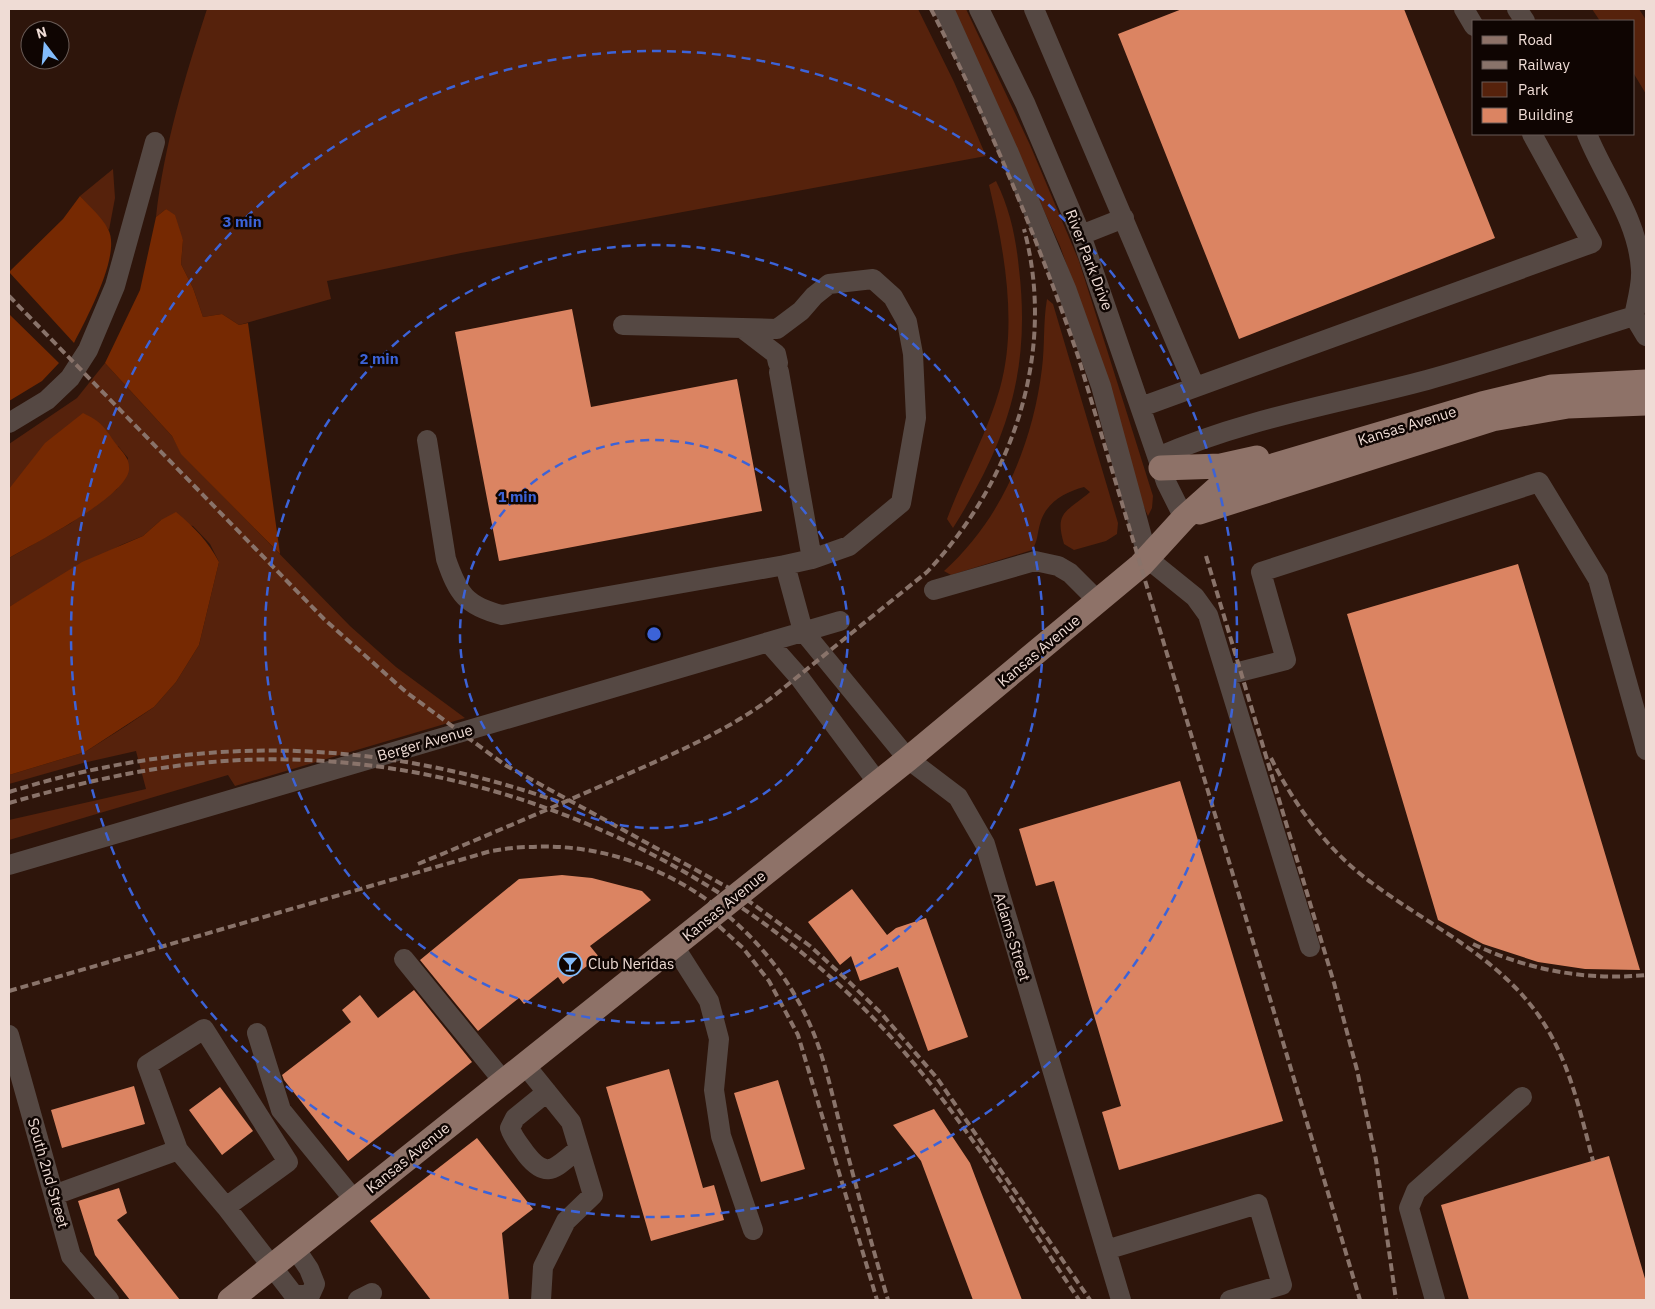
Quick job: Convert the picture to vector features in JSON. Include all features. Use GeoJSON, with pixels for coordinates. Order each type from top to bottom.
{"type":"FeatureCollection","features":[{"type":"Feature","properties":{"kind":"main road","name":"Kansas Avenue"},"geometry":{"type":"LineString","coordinates":[[1184,518],[1414,435],[1482,404],[1552,387],[1646,382]]}},
{"type":"Feature","properties":{"kind":"main road","name":"Kansas Avenue"},"geometry":{"type":"LineString","coordinates":[[230,1300],[908,759],[1099,602],[1148,559],[1184,518],[1222,484],[1273,466],[1368,439],[1414,435],[1534,410],[1646,403]]}},
{"type":"Feature","properties":{"kind":"main road"},"geometry":{"type":"LineString","coordinates":[[1159,463],[1221,466],[1300,448],[1368,439]]}},
{"type":"Feature","properties":{"kind":"street"},"geometry":{"type":"LineString","coordinates":[[944,9],[1008,151],[1067,291],[1100,386],[1148,559],[1196,597],[1208,615],[1310,947]]}},
{"type":"Feature","properties":{"kind":"street","name":"River Park Drive"},"geometry":{"type":"LineString","coordinates":[[979,9],[1025,103],[1081,235],[1159,463],[1184,518]]}},
{"type":"Feature","properties":{"kind":"street"},"geometry":{"type":"LineString","coordinates":[[1035,9],[1194,385]]}},
{"type":"Feature","properties":{"kind":"street"},"geometry":{"type":"LineString","coordinates":[[1464,9],[1472,23]]}},
{"type":"Feature","properties":{"kind":"street"},"geometry":{"type":"LineString","coordinates":[[1517,9],[1525,20]]}},
{"type":"Feature","properties":{"kind":"street"},"geometry":{"type":"LineString","coordinates":[[1141,406],[1194,385],[1592,243],[1533,135]]}},
{"type":"Feature","properties":{"kind":"street"},"geometry":{"type":"LineString","coordinates":[[1587,135],[1598,162],[1622,204],[1636,239],[1641,271],[1634,316],[1646,336]]}},
{"type":"Feature","properties":{"kind":"street"},"geometry":{"type":"LineString","coordinates":[[9,423],[47,400],[70,378],[88,350],[116,286],[155,142]]}},
{"type":"Feature","properties":{"kind":"street"},"geometry":{"type":"LineString","coordinates":[[1081,235],[1124,218]]}},
{"type":"Feature","properties":{"kind":"street"},"geometry":{"type":"LineString","coordinates":[[427,440],[446,559],[452,576],[463,595],[480,609],[502,615],[812,559],[849,546],[902,503],[916,418],[914,354],[907,322],[892,297],[873,279],[829,284],[814,296],[801,312],[778,329],[623,325]]}},
{"type":"Feature","properties":{"kind":"street"},"geometry":{"type":"LineString","coordinates":[[1159,463],[1195,442],[1317,406],[1428,380],[1634,316]]}},
{"type":"Feature","properties":{"kind":"street"},"geometry":{"type":"LineString","coordinates":[[742,328],[776,354],[812,559]]}},
{"type":"Feature","properties":{"kind":"street"},"geometry":{"type":"LineString","coordinates":[[1227,675],[1286,660],[1261,572],[1539,482],[1598,579],[1646,750]]}},
{"type":"Feature","properties":{"kind":"street"},"geometry":{"type":"LineString","coordinates":[[934,590],[1035,561],[1058,566],[1070,573],[1099,602]]}},
{"type":"Feature","properties":{"kind":"street"},"geometry":{"type":"LineString","coordinates":[[785,565],[803,631]]}},
{"type":"Feature","properties":{"kind":"street","name":"Berger Avenue"},"geometry":{"type":"LineString","coordinates":[[9,865],[840,621]]}},
{"type":"Feature","properties":{"kind":"street","name":"Adams Street"},"geometry":{"type":"LineString","coordinates":[[803,631],[908,759],[958,797],[985,844],[1120,1300]]}},
{"type":"Feature","properties":{"kind":"street"},"geometry":{"type":"LineString","coordinates":[[768,642],[799,676],[878,783]]}},
{"type":"Feature","properties":{"kind":"street"},"geometry":{"type":"LineString","coordinates":[[674,946],[709,1002],[719,1039],[714,1090],[721,1136],[754,1230]]}},
{"type":"Feature","properties":{"kind":"street"},"geometry":{"type":"LineString","coordinates":[[404,959],[504,1082]]}},
{"type":"Feature","properties":{"kind":"street"},"geometry":{"type":"LineString","coordinates":[[226,1207],[288,1162],[204,1029],[147,1065],[178,1150],[226,1207],[294,1295],[311,1298],[314,1284],[309,1269],[295,1248]]}},
{"type":"Feature","properties":{"kind":"street"},"geometry":{"type":"LineString","coordinates":[[257,1033],[281,1110],[355,1201]]}},
{"type":"Feature","properties":{"kind":"street","name":"South 2nd Street"},"geometry":{"type":"LineString","coordinates":[[9,1035],[71,1256],[109,1300]]}},
{"type":"Feature","properties":{"kind":"street"},"geometry":{"type":"LineString","coordinates":[[525,1065],[571,1122],[593,1195],[566,1221],[543,1266],[541,1300]]}},
{"type":"Feature","properties":{"kind":"street"},"geometry":{"type":"LineString","coordinates":[[547,1092],[515,1118],[510,1128],[513,1137],[536,1167],[543,1171],[552,1169],[579,1149]]}},
{"type":"Feature","properties":{"kind":"street"},"geometry":{"type":"LineString","coordinates":[[1435,1300],[1409,1208],[1416,1191],[1522,1097]]}},
{"type":"Feature","properties":{"kind":"street"},"geometry":{"type":"LineString","coordinates":[[54,1195],[178,1150]]}},
{"type":"Feature","properties":{"kind":"street"},"geometry":{"type":"LineString","coordinates":[[1106,1250],[1258,1204],[1282,1285],[1230,1300]]}},
{"type":"Feature","properties":{"kind":"green space"},"geometry":{"type":"Polygon","coordinates":[[[207,9],[918,9],[954,82],[986,156],[461,253],[327,281],[331,299],[239,325],[222,314],[203,317],[193,288],[181,264],[183,240],[166,209],[156,217],[170,137],[183,86],[207,9]]]}},
{"type":"Feature","properties":{"kind":"green space"},"geometry":{"type":"Polygon","coordinates":[[[952,9],[966,9],[1030,145],[1079,261],[1153,496],[1152,508],[1148,516],[1140,498],[1110,388],[1060,246],[952,9]]]}},
{"type":"Feature","properties":{"kind":"green space"},"geometry":{"type":"Polygon","coordinates":[[[1592,9],[1639,9],[1646,20],[1646,94],[1635,76],[1635,20],[1599,20],[1592,9]]]}},
{"type":"Feature","properties":{"kind":"green space"},"geometry":{"type":"Polygon","coordinates":[[[113,169],[115,198],[109,230],[80,196],[113,169]]]}},
{"type":"Feature","properties":{"kind":"green space"},"geometry":{"type":"Polygon","coordinates":[[[996,181],[1009,213],[1018,257],[1022,306],[1018,373],[1011,405],[988,466],[953,528],[947,519],[995,405],[1005,363],[1008,338],[1007,286],[1000,235],[989,185],[996,181]]]}},
{"type":"Feature","properties":{"kind":"green space"},"geometry":{"type":"Polygon","coordinates":[[[1047,299],[1053,304],[1118,523],[1117,534],[1106,541],[1074,550],[1064,544],[1061,533],[1062,518],[1069,509],[1090,492],[1084,487],[1063,495],[1046,510],[1032,550],[951,575],[944,571],[983,528],[998,504],[1022,451],[1038,396],[1043,359],[1047,299]]]}},
{"type":"Feature","properties":{"kind":"green space"},"geometry":{"type":"Polygon","coordinates":[[[105,363],[172,436],[182,454],[350,626],[396,667],[465,718],[235,786],[228,775],[9,840],[9,820],[146,789],[136,751],[83,763],[9,784],[9,775],[85,752],[154,707],[176,682],[199,645],[219,562],[210,544],[193,526],[161,520],[143,536],[121,545],[9,607],[9,558],[71,523],[117,489],[128,458],[118,446],[9,489],[9,444],[77,398],[105,363]]]}},
{"type":"Feature","properties":{"kind":"shaded area"},"geometry":{"type":"Polygon","coordinates":[[[80,196],[99,216],[108,229],[111,240],[107,270],[94,303],[74,343],[9,272],[63,219],[80,196]]]}},
{"type":"Feature","properties":{"kind":"shaded area"},"geometry":{"type":"Polygon","coordinates":[[[166,209],[175,215],[183,240],[181,264],[193,288],[203,317],[222,314],[239,325],[248,323],[280,554],[181,454],[172,436],[105,363],[140,290],[156,217],[166,209]]]}},
{"type":"Feature","properties":{"kind":"shaded area"},"geometry":{"type":"Polygon","coordinates":[[[9,314],[59,363],[42,381],[9,401],[9,314]]]}},
{"type":"Feature","properties":{"kind":"shaded area"},"geometry":{"type":"Polygon","coordinates":[[[83,413],[102,426],[126,456],[129,470],[124,481],[112,494],[96,506],[9,558],[9,489],[45,443],[83,413]]]}},
{"type":"Feature","properties":{"kind":"shaded area"},"geometry":{"type":"Polygon","coordinates":[[[176,512],[200,535],[219,562],[199,645],[176,682],[154,707],[85,752],[9,775],[9,607],[82,562],[143,536],[161,520],[176,512]]]}},
{"type":"Feature","properties":{"kind":"building"},"geometry":{"type":"Polygon","coordinates":[[[1182,9],[1404,9],[1495,238],[1239,339],[1118,34],[1182,9]]]}},
{"type":"Feature","properties":{"kind":"building"},"geometry":{"type":"Polygon","coordinates":[[[572,309],[591,407],[737,379],[762,511],[499,561],[455,332],[572,309]]]}},
{"type":"Feature","properties":{"kind":"building"},"geometry":{"type":"Polygon","coordinates":[[[1518,564],[1640,970],[1585,969],[1538,962],[1483,944],[1438,920],[1347,614],[1518,564]]]}},
{"type":"Feature","properties":{"kind":"building"},"geometry":{"type":"Polygon","coordinates":[[[1180,781],[1283,1121],[1119,1170],[1102,1112],[1121,1106],[1054,881],[1036,886],[1019,829],[1180,781]]]}},
{"type":"Feature","properties":{"kind":"building"},"geometry":{"type":"Polygon","coordinates":[[[562,875],[592,878],[642,891],[651,900],[590,946],[599,957],[563,984],[558,977],[524,1004],[519,998],[478,1031],[420,960],[519,879],[562,875]]]}},
{"type":"Feature","properties":{"kind":"building"},"geometry":{"type":"Polygon","coordinates":[[[852,889],[887,935],[896,928],[926,918],[968,1037],[928,1051],[898,967],[860,981],[851,956],[840,965],[808,922],[852,889]]]}},
{"type":"Feature","properties":{"kind":"building"},"geometry":{"type":"Polygon","coordinates":[[[414,990],[472,1062],[348,1161],[282,1075],[351,1022],[342,1010],[360,995],[378,1018],[414,990]]]}},
{"type":"Feature","properties":{"kind":"building"},"geometry":{"type":"Polygon","coordinates":[[[669,1069],[703,1188],[714,1185],[724,1220],[651,1241],[606,1087],[669,1069]]]}},
{"type":"Feature","properties":{"kind":"building"},"geometry":{"type":"Polygon","coordinates":[[[778,1080],[805,1169],[761,1182],[734,1093],[778,1080]]]}},
{"type":"Feature","properties":{"kind":"building"},"geometry":{"type":"Polygon","coordinates":[[[134,1086],[145,1124],[62,1148],[51,1110],[134,1086]]]}},
{"type":"Feature","properties":{"kind":"building"},"geometry":{"type":"Polygon","coordinates":[[[220,1087],[253,1131],[222,1155],[189,1110],[220,1087]]]}},
{"type":"Feature","properties":{"kind":"building"},"geometry":{"type":"Polygon","coordinates":[[[934,1109],[970,1163],[1022,1300],[973,1300],[921,1161],[893,1125],[934,1109]]]}},
{"type":"Feature","properties":{"kind":"building"},"geometry":{"type":"Polygon","coordinates":[[[477,1138],[533,1209],[502,1233],[509,1300],[431,1300],[370,1221],[477,1138]]]}},
{"type":"Feature","properties":{"kind":"building"},"geometry":{"type":"Polygon","coordinates":[[[1609,1156],[1646,1282],[1646,1300],[1469,1300],[1441,1205],[1609,1156]]]}},
{"type":"Feature","properties":{"kind":"building"},"geometry":{"type":"Polygon","coordinates":[[[119,1188],[127,1213],[117,1220],[180,1300],[130,1300],[95,1255],[78,1201],[119,1188]]]}},
{"type":"Feature","properties":{"kind":"railway"},"geometry":{"type":"LineString","coordinates":[[931,9],[992,136],[1046,267],[1078,356],[1360,1300]]}},
{"type":"Feature","properties":{"kind":"railway"},"geometry":{"type":"LineString","coordinates":[[418,864],[681,750],[739,720],[775,695],[927,572],[957,536],[983,497],[1004,456],[1020,412],[1030,368],[1035,322],[1033,275],[1024,229]]}},
{"type":"Feature","properties":{"kind":"railway"},"geometry":{"type":"LineString","coordinates":[[9,296],[324,619],[406,692],[505,765],[738,893],[810,946],[844,977],[881,1013],[937,1078],[1090,1300]]}},
{"type":"Feature","properties":{"kind":"railway"},"geometry":{"type":"LineString","coordinates":[[1206,556],[1334,983],[1357,1070],[1376,1160],[1396,1300]]}},
{"type":"Feature","properties":{"kind":"railway"},"geometry":{"type":"LineString","coordinates":[[9,792],[79,773],[149,760],[219,752],[288,751],[357,755],[426,766],[495,782],[565,804]]}},
{"type":"Feature","properties":{"kind":"railway"},"geometry":{"type":"LineString","coordinates":[[1271,758],[1290,793],[1302,810],[1341,857],[1356,871],[1394,899],[1462,943],[1483,959],[1522,995],[1539,1016],[1566,1068],[1593,1161]]}},
{"type":"Feature","properties":{"kind":"railway"},"geometry":{"type":"LineString","coordinates":[[9,803],[84,783],[160,768],[212,762],[304,760],[395,769],[485,789],[573,818],[657,857],[737,905],[811,960],[878,1023],[959,1122],[1079,1300]]}},
{"type":"Feature","properties":{"kind":"railway"},"geometry":{"type":"LineString","coordinates":[[9,991],[491,851],[524,847],[574,848],[618,857],[659,872],[698,894],[733,920],[764,952],[790,988],[811,1027],[828,1077],[888,1300]]}},
{"type":"Feature","properties":{"kind":"railway"},"geometry":{"type":"LineString","coordinates":[[710,918],[743,948],[769,981],[798,1035],[877,1300]]}},
{"type":"Feature","properties":{"kind":"railway"},"geometry":{"type":"LineString","coordinates":[[1473,944],[1515,961],[1580,975],[1646,975]]}},
{"type":"Feature","properties":{"kind":"place","name":"Club Neridas"},"geometry":{"type":"Point","coordinates":[570,964]}}]}
